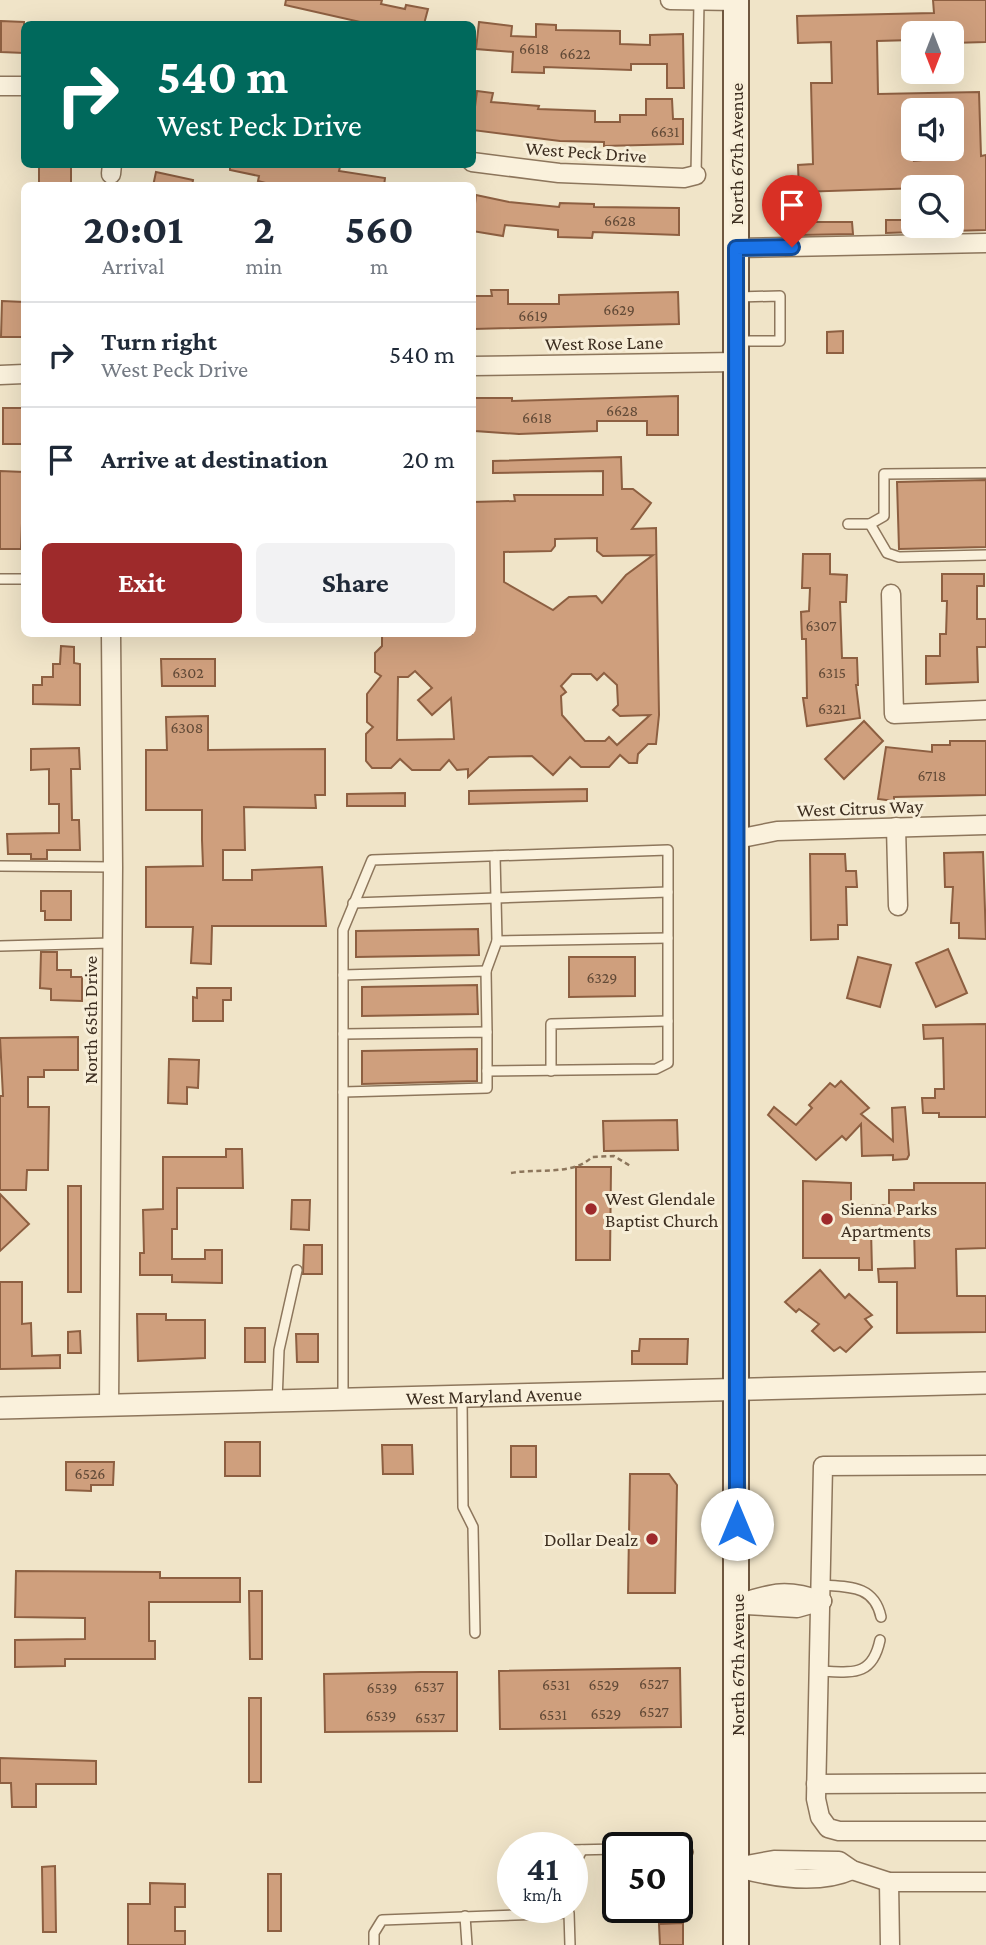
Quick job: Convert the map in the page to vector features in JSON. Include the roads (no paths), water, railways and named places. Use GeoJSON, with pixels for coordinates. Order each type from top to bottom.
{"type":"FeatureCollection","features":[{"type":"Feature","properties":{"kind":"main road","name":"North 67th Avenue"},"geometry":{"type":"LineString","coordinates":[[736,1],[736,1945]]}},
{"type":"Feature","properties":{"kind":"street"},"geometry":{"type":"LineString","coordinates":[[670,0],[736,1]]}},
{"type":"Feature","properties":{"kind":"street"},"geometry":{"type":"LineString","coordinates":[[0,86],[21,86]]}},
{"type":"Feature","properties":{"kind":"street","name":"West Peck Drive"},"geometry":{"type":"LineString","coordinates":[[476,162],[593,175],[684,178],[696,175]]}},
{"type":"Feature","properties":{"kind":"street"},"geometry":{"type":"LineString","coordinates":[[736,248],[986,243]]}},
{"type":"Feature","properties":{"kind":"street","name":"West Rose Lane"},"geometry":{"type":"LineString","coordinates":[[476,366],[736,352]]}},
{"type":"Feature","properties":{"kind":"street"},"geometry":{"type":"LineString","coordinates":[[0,375],[21,374]]}},
{"type":"Feature","properties":{"kind":"street"},"geometry":{"type":"LineString","coordinates":[[891,594],[894,714],[986,710]]}},
{"type":"Feature","properties":{"kind":"street","name":"North 65th Drive"},"geometry":{"type":"LineString","coordinates":[[109,1406],[113,867],[111,637]]}},
{"type":"Feature","properties":{"kind":"street","name":"West Citrus Way"},"geometry":{"type":"LineString","coordinates":[[737,839],[777,831],[986,825]]}},
{"type":"Feature","properties":{"kind":"street"},"geometry":{"type":"LineString","coordinates":[[896,827],[898,906]]}},
{"type":"Feature","properties":{"kind":"street","name":"West Maryland Avenue"},"geometry":{"type":"LineString","coordinates":[[0,1408],[737,1392],[986,1383]]}},
{"type":"Feature","properties":{"kind":"street"},"geometry":{"type":"LineString","coordinates":[[986,1465],[823,1466],[816,1784],[820,1817],[828,1828],[839,1831],[986,1831]]}},
{"type":"Feature","properties":{"kind":"street"},"geometry":{"type":"LineString","coordinates":[[737,1604],[775,1592],[821,1593]]}},
{"type":"Feature","properties":{"kind":"street"},"geometry":{"type":"LineString","coordinates":[[816,1784],[986,1783]]}},
{"type":"Feature","properties":{"kind":"street"},"geometry":{"type":"LineString","coordinates":[[736,1867],[774,1877],[836,1877],[852,1870],[889,1882],[986,1882]]}},
{"type":"Feature","properties":{"kind":"street"},"geometry":{"type":"LineString","coordinates":[[889,1882],[890,1945]]}},
{"type":"Feature","properties":{"kind":"lane"},"geometry":{"type":"LineString","coordinates":[[696,175],[699,1]]}},
{"type":"Feature","properties":{"kind":"lane"},"geometry":{"type":"LineString","coordinates":[[736,297],[780,296],[780,341],[736,352]]}},
{"type":"Feature","properties":{"kind":"lane"},"geometry":{"type":"LineString","coordinates":[[848,524],[870,524],[884,516],[884,474],[986,473]]}},
{"type":"Feature","properties":{"kind":"lane"},"geometry":{"type":"LineString","coordinates":[[870,524],[887,553],[899,557],[986,555]]}},
{"type":"Feature","properties":{"kind":"lane"},"geometry":{"type":"LineString","coordinates":[[0,579],[21,579]]}},
{"type":"Feature","properties":{"kind":"lane"},"geometry":{"type":"LineString","coordinates":[[343,1401],[343,930],[372,860],[668,850],[668,1063],[656,1069],[487,1071]]}},
{"type":"Feature","properties":{"kind":"lane"},"geometry":{"type":"LineString","coordinates":[[343,1092],[487,1088],[486,971],[497,941],[495,856]]}},
{"type":"Feature","properties":{"kind":"lane"},"geometry":{"type":"LineString","coordinates":[[0,866],[113,867]]}},
{"type":"Feature","properties":{"kind":"lane"},"geometry":{"type":"LineString","coordinates":[[353,902],[668,892]]}},
{"type":"Feature","properties":{"kind":"lane"},"geometry":{"type":"LineString","coordinates":[[497,941],[668,938]]}},
{"type":"Feature","properties":{"kind":"lane"},"geometry":{"type":"LineString","coordinates":[[0,946],[111,943]]}},
{"type":"Feature","properties":{"kind":"lane"},"geometry":{"type":"LineString","coordinates":[[343,975],[486,971]]}},
{"type":"Feature","properties":{"kind":"lane"},"geometry":{"type":"LineString","coordinates":[[551,1071],[551,1024],[668,1021]]}},
{"type":"Feature","properties":{"kind":"lane"},"geometry":{"type":"LineString","coordinates":[[343,1034],[487,1032]]}},
{"type":"Feature","properties":{"kind":"lane"},"geometry":{"type":"LineString","coordinates":[[277,1403],[279,1350],[297,1270]]}},
{"type":"Feature","properties":{"kind":"lane"},"geometry":{"type":"LineString","coordinates":[[462,1398],[463,1507],[473,1527],[475,1633]]}},
{"type":"Feature","properties":{"kind":"lane"},"geometry":{"type":"LineString","coordinates":[[821,1593],[860,1588],[878,1603],[881,1617]]}},
{"type":"Feature","properties":{"kind":"lane"},"geometry":{"type":"LineString","coordinates":[[819,1671],[854,1672],[869,1666],[877,1656],[880,1640]]}},
{"type":"Feature","properties":{"kind":"lane"},"geometry":{"type":"LineString","coordinates":[[374,1945],[374,1933],[382,1920],[569,1913],[570,1945]]}},
{"type":"Feature","properties":{"kind":"lane"},"geometry":{"type":"LineString","coordinates":[[465,1916],[467,1945]]}},
{"type":"Feature","properties":{"kind":"place","name":"West Glendale Baptist Church"},"geometry":{"type":"Point","coordinates":[591,1209]}},
{"type":"Feature","properties":{"kind":"place","name":"Sienna Parks Apartments"},"geometry":{"type":"Point","coordinates":[827,1219]}},
{"type":"Feature","properties":{"kind":"place","name":"Dollar Dealz"},"geometry":{"type":"Point","coordinates":[652,1539]}}]}
